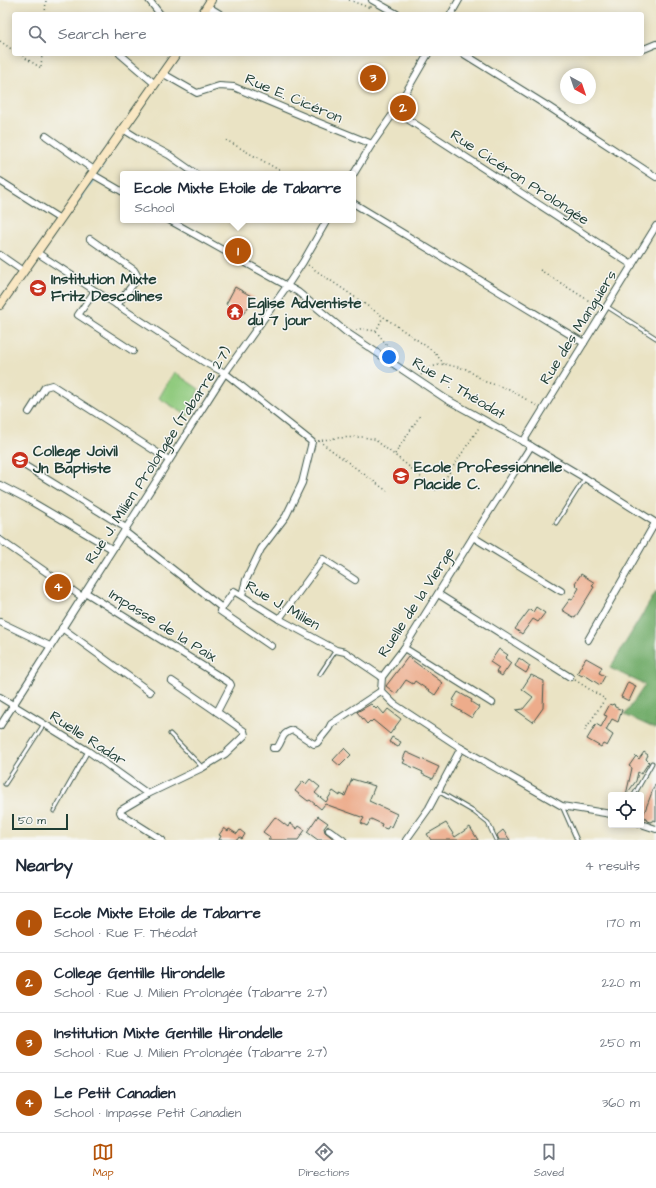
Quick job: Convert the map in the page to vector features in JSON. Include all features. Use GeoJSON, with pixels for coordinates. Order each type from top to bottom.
{"type":"FeatureCollection","features":[{"type":"Feature","properties":{"kind":"main road"},"geometry":{"type":"LineString","coordinates":[[203,12],[209,3]]}},
{"type":"Feature","properties":{"kind":"main road"},"geometry":{"type":"LineString","coordinates":[[0,305],[175,56]]}},
{"type":"Feature","properties":{"kind":"street"},"geometry":{"type":"LineString","coordinates":[[149,0],[158,12]]}},
{"type":"Feature","properties":{"kind":"street"},"geometry":{"type":"LineString","coordinates":[[452,12],[459,0]]}},
{"type":"Feature","properties":{"kind":"street"},"geometry":{"type":"LineString","coordinates":[[373,1],[392,12]]}},
{"type":"Feature","properties":{"kind":"street"},"geometry":{"type":"LineString","coordinates":[[209,3],[218,12]]}},
{"type":"Feature","properties":{"kind":"street"},"geometry":{"type":"LineString","coordinates":[[644,49],[656,44]]}},
{"type":"Feature","properties":{"kind":"street"},"geometry":{"type":"LineString","coordinates":[[122,56],[155,84]]}},
{"type":"Feature","properties":{"kind":"street"},"geometry":{"type":"LineString","coordinates":[[355,171],[395,111],[427,56]]}},
{"type":"Feature","properties":{"kind":"street"},"geometry":{"type":"LineString","coordinates":[[467,56],[656,177]]}},
{"type":"Feature","properties":{"kind":"street","name":"Rue E. Cicéron"},"geometry":{"type":"LineString","coordinates":[[162,74],[198,93],[219,86],[234,87],[372,144]]}},
{"type":"Feature","properties":{"kind":"street","name":"Rue Cicéron Prolongée"},"geometry":{"type":"LineString","coordinates":[[395,111],[632,265]]}},
{"type":"Feature","properties":{"kind":"street"},"geometry":{"type":"LineString","coordinates":[[123,129],[169,155],[192,171]]}},
{"type":"Feature","properties":{"kind":"street"},"geometry":{"type":"LineString","coordinates":[[46,136],[93,172],[120,190]]}},
{"type":"Feature","properties":{"kind":"street"},"geometry":{"type":"LineString","coordinates":[[0,181],[60,219]]}},
{"type":"Feature","properties":{"kind":"street"},"geometry":{"type":"LineString","coordinates":[[356,205],[584,343]]}},
{"type":"Feature","properties":{"kind":"street","name":"Rue F. Théodat"},"geometry":{"type":"LineString","coordinates":[[174,223],[298,292],[346,332],[446,399],[585,478],[655,523]]}},
{"type":"Feature","properties":{"kind":"street","name":"Rue J. Milien Prolongée (Tabarre 27)"},"geometry":{"type":"LineString","coordinates":[[0,726],[225,374],[303,262],[324,223]]}},
{"type":"Feature","properties":{"kind":"street","name":"Rue des Manguiers"},"geometry":{"type":"LineString","coordinates":[[523,442],[605,308],[655,231]]}},
{"type":"Feature","properties":{"kind":"street"},"geometry":{"type":"LineString","coordinates":[[90,239],[134,270],[137,275],[137,279],[117,305]]}},
{"type":"Feature","properties":{"kind":"street"},"geometry":{"type":"LineString","coordinates":[[36,252],[94,291],[225,374],[315,442],[302,484],[286,516],[261,549],[246,580],[242,595]]}},
{"type":"Feature","properties":{"kind":"street"},"geometry":{"type":"LineString","coordinates":[[0,255],[23,271]]}},
{"type":"Feature","properties":{"kind":"street"},"geometry":{"type":"LineString","coordinates":[[94,291],[78,315],[133,351]]}},
{"type":"Feature","properties":{"kind":"street"},"geometry":{"type":"LineString","coordinates":[[29,412],[45,387],[52,385],[169,460]]}},
{"type":"Feature","properties":{"kind":"street","name":"Ruelle de la Vierge"},"geometry":{"type":"LineString","coordinates":[[381,691],[382,677],[404,648],[531,446]]}},
{"type":"Feature","properties":{"kind":"street"},"geometry":{"type":"LineString","coordinates":[[19,462],[125,530],[222,608],[220,611],[272,646]]}},
{"type":"Feature","properties":{"kind":"street"},"geometry":{"type":"LineString","coordinates":[[0,485],[28,499],[112,549]]}},
{"type":"Feature","properties":{"kind":"street"},"geometry":{"type":"LineString","coordinates":[[588,640],[655,523]]}},
{"type":"Feature","properties":{"kind":"street"},"geometry":{"type":"LineString","coordinates":[[473,537],[561,591]]}},
{"type":"Feature","properties":{"kind":"street","name":"Impasse de la Paix"},"geometry":{"type":"LineString","coordinates":[[0,540],[83,595],[227,680],[230,685],[217,712]]}},
{"type":"Feature","properties":{"kind":"street"},"geometry":{"type":"LineString","coordinates":[[279,619],[323,558],[355,580]]}},
{"type":"Feature","properties":{"kind":"street","name":"Rue J. Milien"},"geometry":{"type":"LineString","coordinates":[[222,608],[234,591],[279,619],[336,650],[345,652],[382,677]]}},
{"type":"Feature","properties":{"kind":"street"},"geometry":{"type":"LineString","coordinates":[[438,594],[570,677]]}},
{"type":"Feature","properties":{"kind":"street"},"geometry":{"type":"LineString","coordinates":[[0,622],[50,646]]}},
{"type":"Feature","properties":{"kind":"street"},"geometry":{"type":"LineString","coordinates":[[62,628],[150,692]]}},
{"type":"Feature","properties":{"kind":"street"},"geometry":{"type":"LineString","coordinates":[[404,648],[492,703]]}},
{"type":"Feature","properties":{"kind":"street"},"geometry":{"type":"LineString","coordinates":[[162,840],[121,814],[121,810],[148,794],[202,768],[225,754],[245,735],[244,731],[172,681]]}},
{"type":"Feature","properties":{"kind":"street"},"geometry":{"type":"LineString","coordinates":[[273,748],[278,748],[284,735],[293,730],[314,744],[316,743],[331,724],[381,691],[394,704],[461,748],[562,806],[608,814]]}},
{"type":"Feature","properties":{"kind":"street","name":"Ruelle Radar"},"geometry":{"type":"LineString","coordinates":[[0,697],[88,751],[148,794]]}},
{"type":"Feature","properties":{"kind":"street"},"geometry":{"type":"LineString","coordinates":[[406,840],[429,808],[461,748]]}},
{"type":"Feature","properties":{"kind":"street"},"geometry":{"type":"LineString","coordinates":[[644,825],[656,829]]}},
{"type":"Feature","properties":{"kind":"street"},"geometry":{"type":"LineString","coordinates":[[329,830],[343,840]]}},
{"type":"Feature","properties":{"kind":"lane"},"geometry":{"type":"LineString","coordinates":[[605,308],[656,338]]}},
{"type":"Feature","properties":{"kind":"lane"},"geometry":{"type":"LineString","coordinates":[[556,523],[585,478]]}},
{"type":"Feature","properties":{"kind":"lane"},"geometry":{"type":"LineString","coordinates":[[320,674],[336,650]]}},
{"type":"Feature","properties":{"kind":"lane"},"geometry":{"type":"LineString","coordinates":[[5,784],[44,724]]}},
{"type":"Feature","properties":{"kind":"lane"},"geometry":{"type":"LineString","coordinates":[[170,734],[202,768]]}},
{"type":"Feature","properties":{"kind":"lane"},"geometry":{"type":"LineString","coordinates":[[54,811],[88,751]]}},
{"type":"Feature","properties":{"kind":"lane"},"geometry":{"type":"LineString","coordinates":[[636,792],[652,763]]}},
{"type":"Feature","properties":{"kind":"lane"},"geometry":{"type":"LineString","coordinates":[[438,791],[474,812],[488,823],[496,840]]}},
{"type":"Feature","properties":{"kind":"lane"},"geometry":{"type":"LineString","coordinates":[[562,806],[577,840]]}},
{"type":"Feature","properties":{"kind":"path"},"geometry":{"type":"LineString","coordinates":[[46,0],[46,12]]}},
{"type":"Feature","properties":{"kind":"path"},"geometry":{"type":"LineString","coordinates":[[349,0],[370,8],[373,1]]}},
{"type":"Feature","properties":{"kind":"path"},"geometry":{"type":"LineString","coordinates":[[0,41],[12,50]]}},
{"type":"Feature","properties":{"kind":"path"},"geometry":{"type":"LineString","coordinates":[[22,56],[41,68],[42,56]]}},
{"type":"Feature","properties":{"kind":"path"},"geometry":{"type":"LineString","coordinates":[[226,140],[281,171]]}},
{"type":"Feature","properties":{"kind":"path"},"geometry":{"type":"LineString","coordinates":[[303,262],[434,352],[444,364]]}},
{"type":"Feature","properties":{"kind":"path"},"geometry":{"type":"LineString","coordinates":[[540,270],[605,308]]}},
{"type":"Feature","properties":{"kind":"path"},"geometry":{"type":"LineString","coordinates":[[376,331],[383,317]]}},
{"type":"Feature","properties":{"kind":"path"},"geometry":{"type":"LineString","coordinates":[[346,332],[360,329],[376,331],[389,348],[391,361]]}},
{"type":"Feature","properties":{"kind":"path"},"geometry":{"type":"LineString","coordinates":[[416,379],[430,367],[444,364],[466,369],[486,382],[509,389],[542,409]]}},
{"type":"Feature","properties":{"kind":"path"},"geometry":{"type":"LineString","coordinates":[[394,455],[421,414]]}},
{"type":"Feature","properties":{"kind":"path"},"geometry":{"type":"LineString","coordinates":[[315,442],[335,438],[362,436],[374,439],[437,491],[484,420]]}},
{"type":"Feature","properties":{"kind":"path"},"geometry":{"type":"LineString","coordinates":[[315,442],[386,491]]}},
{"type":"Feature","properties":{"kind":"path"},"geometry":{"type":"LineString","coordinates":[[570,677],[605,699],[583,734]]}},
{"type":"Feature","properties":{"kind":"green space"},"geometry":{"type":"Polygon","coordinates":[[[174,372],[199,389],[188,416],[159,398],[174,372]]]}},
{"type":"Feature","properties":{"kind":"green space"},"geometry":{"type":"Polygon","coordinates":[[[656,592],[656,729],[625,715],[645,685],[610,668],[656,592]]]}},
{"type":"Feature","properties":{"kind":"building"},"geometry":{"type":"Polygon","coordinates":[[[371,66],[383,80],[374,88],[362,76],[371,66]]]}},
{"type":"Feature","properties":{"kind":"building"},"geometry":{"type":"Polygon","coordinates":[[[235,287],[255,298],[243,314],[226,304],[235,287]]]}},
{"type":"Feature","properties":{"kind":"building"},"geometry":{"type":"Polygon","coordinates":[[[581,574],[595,583],[575,618],[562,610],[570,599],[572,600],[579,588],[575,585],[575,583],[581,574]]]}},
{"type":"Feature","properties":{"kind":"building"},"geometry":{"type":"Polygon","coordinates":[[[536,607],[545,613],[538,622],[533,619],[522,634],[515,629],[530,609],[533,612],[536,607]]]}},
{"type":"Feature","properties":{"kind":"building"},"geometry":{"type":"Polygon","coordinates":[[[499,649],[508,655],[505,658],[511,663],[502,676],[496,672],[499,668],[490,662],[499,649]]]}},
{"type":"Feature","properties":{"kind":"building"},"geometry":{"type":"Polygon","coordinates":[[[408,657],[443,683],[435,695],[415,681],[413,684],[406,680],[396,694],[386,686],[408,657]]]}},
{"type":"Feature","properties":{"kind":"building"},"geometry":{"type":"Polygon","coordinates":[[[519,658],[530,666],[526,673],[515,666],[519,658]]]}},
{"type":"Feature","properties":{"kind":"building"},"geometry":{"type":"Polygon","coordinates":[[[586,658],[602,667],[599,673],[605,676],[600,685],[583,674],[582,676],[577,673],[586,658]]]}},
{"type":"Feature","properties":{"kind":"building"},"geometry":{"type":"Polygon","coordinates":[[[531,675],[544,681],[543,708],[533,722],[516,710],[523,709],[533,697],[522,689],[531,675]]]}},
{"type":"Feature","properties":{"kind":"building"},"geometry":{"type":"Polygon","coordinates":[[[628,682],[636,686],[629,701],[621,697],[628,682]]]}},
{"type":"Feature","properties":{"kind":"building"},"geometry":{"type":"Polygon","coordinates":[[[458,692],[472,700],[471,702],[479,707],[472,718],[452,706],[455,701],[453,700],[458,692]]]}},
{"type":"Feature","properties":{"kind":"building"},"geometry":{"type":"Polygon","coordinates":[[[371,704],[376,709],[378,707],[384,714],[388,709],[401,719],[390,734],[373,720],[367,724],[357,712],[371,704]]]}},
{"type":"Feature","properties":{"kind":"building"},"geometry":{"type":"Polygon","coordinates":[[[610,704],[614,704],[615,707],[622,710],[618,722],[612,719],[606,730],[613,735],[607,746],[603,744],[601,747],[587,739],[596,724],[601,727],[607,716],[604,715],[610,704]]]}},
{"type":"Feature","properties":{"kind":"building"},"geometry":{"type":"Polygon","coordinates":[[[392,737],[401,742],[398,747],[389,742],[392,737]]]}},
{"type":"Feature","properties":{"kind":"building"},"geometry":{"type":"Polygon","coordinates":[[[344,748],[351,755],[340,766],[333,760],[344,748]]]}},
{"type":"Feature","properties":{"kind":"building"},"geometry":{"type":"Polygon","coordinates":[[[406,752],[439,767],[433,779],[422,774],[423,772],[403,763],[406,752]]]}},
{"type":"Feature","properties":{"kind":"building"},"geometry":{"type":"Polygon","coordinates":[[[644,752],[648,755],[646,759],[649,762],[641,774],[638,772],[636,781],[627,792],[632,768],[629,766],[636,756],[639,759],[644,752]]]}},
{"type":"Feature","properties":{"kind":"building"},"geometry":{"type":"Polygon","coordinates":[[[310,779],[320,787],[315,793],[326,802],[333,791],[340,796],[340,794],[345,796],[352,779],[375,786],[369,801],[397,814],[391,827],[389,826],[387,829],[381,827],[382,824],[371,819],[367,826],[361,823],[364,818],[325,804],[321,809],[295,791],[303,781],[306,784],[310,779]]]}},
{"type":"Feature","properties":{"kind":"building"},"geometry":{"type":"Polygon","coordinates":[[[656,784],[656,821],[647,821],[644,813],[656,784]]]}},
{"type":"Feature","properties":{"kind":"building"},"geometry":{"type":"Polygon","coordinates":[[[318,816],[328,823],[324,828],[325,832],[335,840],[318,840],[307,832],[318,816]]]}},
{"type":"Feature","properties":{"kind":"building"},"geometry":{"type":"Polygon","coordinates":[[[275,817],[288,827],[290,823],[297,829],[299,826],[305,830],[298,840],[268,840],[270,837],[263,832],[275,817]]]}},
{"type":"Feature","properties":{"kind":"building"},"geometry":{"type":"Polygon","coordinates":[[[446,823],[455,837],[470,827],[478,840],[431,840],[427,834],[446,823]]]}},
{"type":"Feature","properties":{"kind":"building"},"geometry":{"type":"Polygon","coordinates":[[[224,828],[237,834],[240,830],[245,834],[242,839],[239,837],[237,840],[219,840],[221,836],[219,835],[224,828]]]}},
{"type":"Feature","properties":{"kind":"building"},"geometry":{"type":"Polygon","coordinates":[[[503,830],[510,840],[499,840],[497,835],[503,830]]]}},
{"type":"Feature","properties":{"kind":"waterway"},"geometry":{"type":"LineString","coordinates":[[98,172],[103,165]]}},
{"type":"Feature","properties":{"kind":"waterway"},"geometry":{"type":"LineString","coordinates":[[76,203],[93,180]]}},
{"type":"Feature","properties":{"kind":"place","name":"Institution Mixte Gentille Hirondelle"},"geometry":{"type":"Point","coordinates":[373,78]}},
{"type":"Feature","properties":{"kind":"place","name":"College Gentille Hirondelle"},"geometry":{"type":"Point","coordinates":[403,108]}},
{"type":"Feature","properties":{"kind":"place","name":"Ecole Mixte Etoile de Tabarre"},"geometry":{"type":"Point","coordinates":[238,251]}},
{"type":"Feature","properties":{"kind":"place","name":"Institution Mixte Fritz Descolines"},"geometry":{"type":"Point","coordinates":[38,288]}},
{"type":"Feature","properties":{"kind":"place","name":"Eglise Adventiste du 7 jour"},"geometry":{"type":"Point","coordinates":[235,312]}},
{"type":"Feature","properties":{"kind":"place","name":"College Joivil Jn Baptiste"},"geometry":{"type":"Point","coordinates":[20,460]}},
{"type":"Feature","properties":{"kind":"place","name":"Ecole Professionnelle Placide C."},"geometry":{"type":"Point","coordinates":[401,476]}},
{"type":"Feature","properties":{"kind":"place","name":"Le Petit Canadien"},"geometry":{"type":"Point","coordinates":[58,587]}}]}
